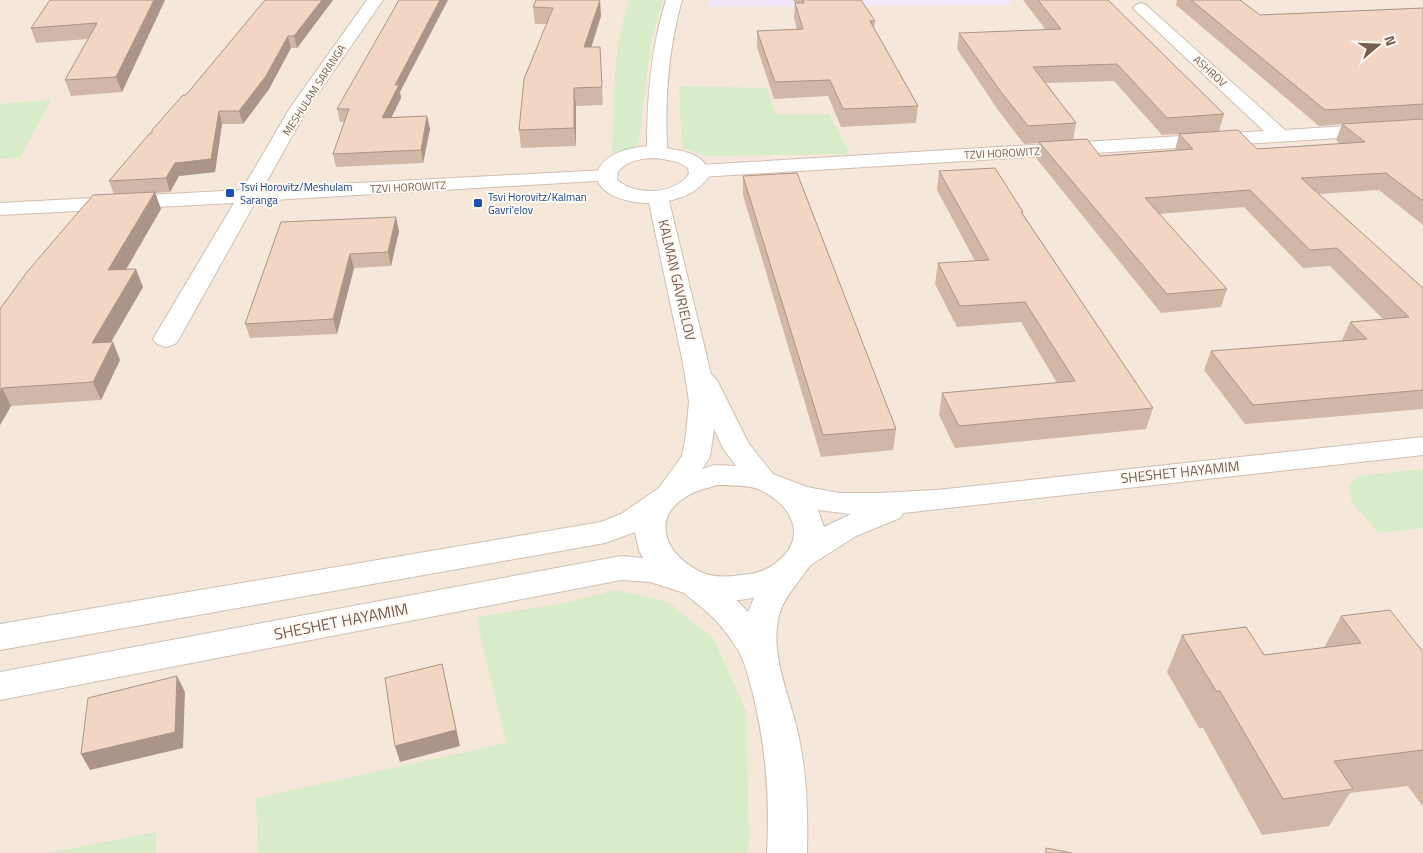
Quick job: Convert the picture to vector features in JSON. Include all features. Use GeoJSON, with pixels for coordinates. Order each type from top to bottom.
{"type":"FeatureCollection","features":[{"type":"Feature","properties":{"kind":"street","name":"MESHULAM SARANGA"},"geometry":{"type":"LineString","coordinates":[[166,339],[299,108],[374,0]]}},
{"type":"Feature","properties":{"kind":"street"},"geometry":{"type":"LineString","coordinates":[[657,152],[656,122],[663,54],[674,0]]}},
{"type":"Feature","properties":{"kind":"street","name":"ASHROV"},"geometry":{"type":"LineString","coordinates":[[1141,8],[1280,134]]}},
{"type":"Feature","properties":{"kind":"street","name":"TZVI HOROWITZ"},"geometry":{"type":"LineString","coordinates":[[700,171],[1280,134],[1423,127]]}},
{"type":"Feature","properties":{"kind":"street"},"geometry":{"type":"LineString","coordinates":[[657,152],[681,156],[697,165],[700,171],[699,178],[694,185],[685,190],[658,197],[642,196],[616,189],[609,183],[606,176],[608,169],[620,159],[636,154],[657,152]]}},
{"type":"Feature","properties":{"kind":"street","name":"TZVI HOROWITZ"},"geometry":{"type":"LineString","coordinates":[[0,209],[606,176]]}},
{"type":"Feature","properties":{"kind":"street","name":"KALMAN GAVRIELOV"},"geometry":{"type":"LineString","coordinates":[[658,197],[696,362],[702,400],[700,435],[696,458],[665,498]]}},
{"type":"Feature","properties":{"kind":"street","name":"KALMAN GAVRIELOV"},"geometry":{"type":"LineString","coordinates":[[696,362],[737,448],[772,484]]}},
{"type":"Feature","properties":{"kind":"street","name":"SHESHET HAYAMIM"},"geometry":{"type":"LineString","coordinates":[[772,484],[802,498],[832,504],[937,500],[1423,446]]}},
{"type":"Feature","properties":{"kind":"street"},"geometry":{"type":"LineString","coordinates":[[0,637],[605,532],[632,522],[692,481],[715,476],[739,475],[772,484],[798,503],[808,520],[809,538],[797,563],[773,591],[764,607],[759,638],[764,669],[782,742],[787,781],[787,853]]}},
{"type":"Feature","properties":{"kind":"street"},"geometry":{"type":"LineString","coordinates":[[665,498],[650,521],[649,539],[657,557],[664,565],[710,594],[734,617],[748,635],[764,669]]}},
{"type":"Feature","properties":{"kind":"street","name":"SHESHET HAYAMIM"},"geometry":{"type":"LineString","coordinates":[[797,563],[831,536],[860,521],[937,500]]}},
{"type":"Feature","properties":{"kind":"street"},"geometry":{"type":"LineString","coordinates":[[688,581],[718,589],[745,589],[770,582],[797,563]]}},
{"type":"Feature","properties":{"kind":"street","name":"SHESHET HAYAMIM"},"geometry":{"type":"LineString","coordinates":[[0,686],[621,568],[650,570],[688,581]]}},
{"type":"Feature","properties":{"kind":"shaded area"},"geometry":{"type":"Polygon","coordinates":[[[0,0],[1423,0],[1423,853],[0,853],[0,0]]]}},
{"type":"Feature","properties":{"kind":"shaded area"},"geometry":{"type":"Polygon","coordinates":[[[709,0],[1010,0],[1013,5],[708,7],[709,0]]]}},
{"type":"Feature","properties":{"kind":"green space"},"geometry":{"type":"Polygon","coordinates":[[[629,0],[663,0],[651,41],[638,147],[612,158],[614,98],[619,39],[629,0]]]}},
{"type":"Feature","properties":{"kind":"green space"},"geometry":{"type":"Polygon","coordinates":[[[679,86],[767,88],[776,114],[829,114],[850,154],[708,156],[682,148],[679,86]]]}},
{"type":"Feature","properties":{"kind":"green space"},"geometry":{"type":"Polygon","coordinates":[[[51,100],[20,157],[0,159],[0,104],[51,100]]]}},
{"type":"Feature","properties":{"kind":"green space"},"geometry":{"type":"Polygon","coordinates":[[[1423,469],[1423,528],[1379,533],[1352,503],[1349,485],[1359,476],[1423,469]]]}},
{"type":"Feature","properties":{"kind":"green space"},"geometry":{"type":"Polygon","coordinates":[[[615,590],[668,602],[714,639],[746,711],[749,841],[747,853],[258,853],[256,798],[506,743],[476,617],[560,604],[615,590]]]}},
{"type":"Feature","properties":{"kind":"green space"},"geometry":{"type":"Polygon","coordinates":[[[156,832],[156,853],[48,853],[156,832]]]}},
{"type":"Feature","properties":{"kind":"building"},"geometry":{"type":"Polygon","coordinates":[[[50,0],[154,0],[116,77],[65,80],[97,23],[31,28],[50,0]]]}},
{"type":"Feature","properties":{"kind":"building"},"geometry":{"type":"Polygon","coordinates":[[[265,0],[322,0],[294,36],[288,36],[266,76],[239,111],[219,111],[211,159],[175,163],[166,178],[109,181],[183,95],[186,95],[265,0]]]}},
{"type":"Feature","properties":{"kind":"building"},"geometry":{"type":"Polygon","coordinates":[[[399,0],[440,0],[395,85],[399,85],[382,118],[427,116],[421,150],[333,154],[349,109],[337,109],[399,0]]]}},
{"type":"Feature","properties":{"kind":"building"},"geometry":{"type":"Polygon","coordinates":[[[536,0],[600,0],[584,47],[600,47],[602,87],[574,88],[574,128],[519,130],[524,79],[553,8],[533,7],[536,0]]]}},
{"type":"Feature","properties":{"kind":"building"},"geometry":{"type":"Polygon","coordinates":[[[802,0],[861,0],[875,21],[870,21],[918,106],[843,109],[830,80],[775,82],[757,31],[803,29],[795,3],[804,3],[802,0]]]}},
{"type":"Feature","properties":{"kind":"building"},"geometry":{"type":"Polygon","coordinates":[[[1038,0],[1108,0],[1224,114],[1167,118],[1117,64],[1033,67],[1076,123],[1028,126],[959,33],[1061,29],[1038,0]]]}},
{"type":"Feature","properties":{"kind":"building"},"geometry":{"type":"Polygon","coordinates":[[[1191,0],[1240,0],[1260,15],[1423,8],[1423,104],[1325,110],[1191,0]]]}},
{"type":"Feature","properties":{"kind":"building"},"geometry":{"type":"Polygon","coordinates":[[[1423,119],[1423,201],[1386,173],[1301,178],[1423,288],[1423,390],[1253,405],[1211,351],[1367,339],[1350,322],[1409,317],[1337,248],[1310,250],[1250,190],[1145,198],[1227,289],[1167,294],[1039,142],[1087,139],[1100,156],[1193,149],[1179,134],[1238,130],[1257,149],[1365,142],[1342,124],[1423,119]]]}},
{"type":"Feature","properties":{"kind":"building"},"geometry":{"type":"Polygon","coordinates":[[[995,168],[1023,212],[1021,212],[1153,408],[959,426],[942,393],[1075,381],[1025,302],[960,306],[938,263],[989,260],[939,171],[995,168]]]}},
{"type":"Feature","properties":{"kind":"building"},"geometry":{"type":"Polygon","coordinates":[[[797,173],[896,429],[823,435],[743,176],[797,173]]]}},
{"type":"Feature","properties":{"kind":"building"},"geometry":{"type":"Polygon","coordinates":[[[155,192],[108,270],[136,269],[92,343],[113,342],[93,382],[2,388],[0,391],[0,309],[27,272],[93,195],[155,192]]]}},
{"type":"Feature","properties":{"kind":"building"},"geometry":{"type":"Polygon","coordinates":[[[396,217],[388,252],[350,254],[333,319],[245,324],[281,222],[396,217]]]}},
{"type":"Feature","properties":{"kind":"building"},"geometry":{"type":"Polygon","coordinates":[[[1390,610],[1423,652],[1423,750],[1334,761],[1353,789],[1283,799],[1220,691],[1216,691],[1182,635],[1246,627],[1264,655],[1361,643],[1341,616],[1390,610]]]}},
{"type":"Feature","properties":{"kind":"building"},"geometry":{"type":"Polygon","coordinates":[[[442,664],[456,730],[395,746],[385,678],[442,664]]]}},
{"type":"Feature","properties":{"kind":"building"},"geometry":{"type":"Polygon","coordinates":[[[177,676],[175,732],[81,754],[88,698],[177,676]]]}},
{"type":"Feature","properties":{"kind":"building"},"geometry":{"type":"Polygon","coordinates":[[[1046,848],[1072,853],[1046,853],[1046,848]]]}},
{"type":"Feature","properties":{"kind":"place","name":"Tsvi Horovitz/Meshulam Saranga"},"geometry":{"type":"Point","coordinates":[230,193]}},
{"type":"Feature","properties":{"kind":"place","name":"Tsvi Horovitz/Kalman Gavri'elov"},"geometry":{"type":"Point","coordinates":[478,203]}}]}
